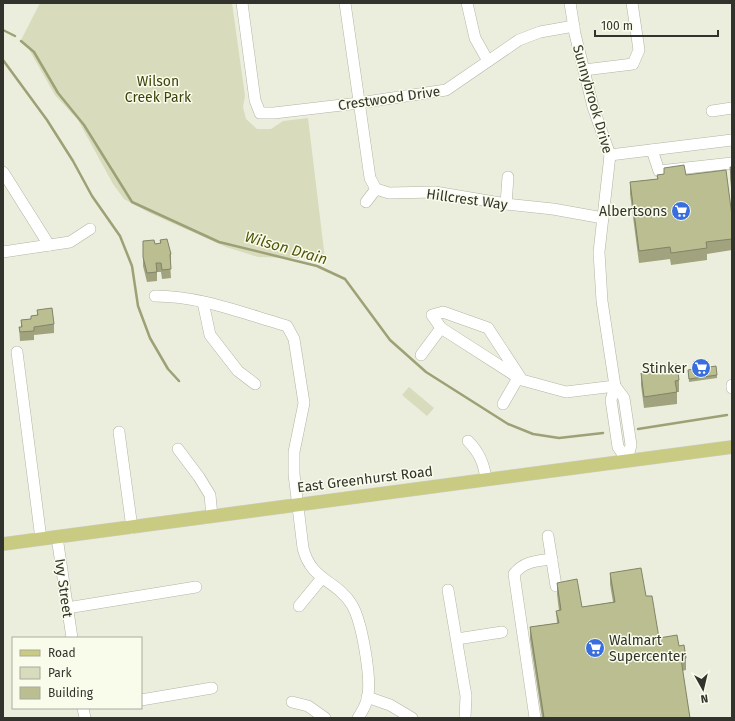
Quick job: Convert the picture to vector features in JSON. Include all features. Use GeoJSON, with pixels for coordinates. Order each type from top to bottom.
{"type":"FeatureCollection","features":[{"type":"Feature","properties":{"kind":"main road","name":"East Greenhurst Road"},"geometry":{"type":"LineString","coordinates":[[3,544],[732,447]]}},
{"type":"Feature","properties":{"kind":"street","name":"Crestwood Drive"},"geometry":{"type":"LineString","coordinates":[[242,3],[255,100],[260,113],[274,113],[359,103],[446,90],[527,36],[574,26]]}},
{"type":"Feature","properties":{"kind":"street"},"geometry":{"type":"LineString","coordinates":[[345,3],[370,178],[376,189],[366,202]]}},
{"type":"Feature","properties":{"kind":"street"},"geometry":{"type":"LineString","coordinates":[[467,3],[475,38],[488,61]]}},
{"type":"Feature","properties":{"kind":"street","name":"Sunnybrook Drive"},"geometry":{"type":"LineString","coordinates":[[570,3],[593,107],[610,155],[599,252],[602,301],[615,386],[612,400],[618,447],[626,460]]}},
{"type":"Feature","properties":{"kind":"street"},"geometry":{"type":"LineString","coordinates":[[584,70],[633,64],[639,50],[632,3]]}},
{"type":"Feature","properties":{"kind":"street"},"geometry":{"type":"LineString","coordinates":[[712,111],[732,108]]}},
{"type":"Feature","properties":{"kind":"street"},"geometry":{"type":"LineString","coordinates":[[610,155],[732,140]]}},
{"type":"Feature","properties":{"kind":"street"},"geometry":{"type":"LineString","coordinates":[[652,150],[660,171],[732,162]]}},
{"type":"Feature","properties":{"kind":"street"},"geometry":{"type":"LineString","coordinates":[[3,172],[49,245]]}},
{"type":"Feature","properties":{"kind":"street"},"geometry":{"type":"LineString","coordinates":[[506,204],[508,177]]}},
{"type":"Feature","properties":{"kind":"street","name":"Hillcrest Way"},"geometry":{"type":"LineString","coordinates":[[376,189],[389,193],[435,192],[506,204],[553,209],[603,218]]}},
{"type":"Feature","properties":{"kind":"street"},"geometry":{"type":"LineString","coordinates":[[3,252],[70,242],[90,229]]}},
{"type":"Feature","properties":{"kind":"street"},"geometry":{"type":"LineString","coordinates":[[155,296],[190,298],[287,326],[294,339],[304,403],[294,452],[298,504],[306,559],[311,568],[338,589],[352,604],[359,623],[368,673],[368,697],[358,718]]}},
{"type":"Feature","properties":{"kind":"street"},"geometry":{"type":"LineString","coordinates":[[203,302],[210,335],[238,371],[255,384]]}},
{"type":"Feature","properties":{"kind":"street"},"geometry":{"type":"LineString","coordinates":[[520,379],[488,328],[442,312],[432,315],[441,328],[520,379],[566,392],[615,386]]}},
{"type":"Feature","properties":{"kind":"street"},"geometry":{"type":"LineString","coordinates":[[421,355],[441,328]]}},
{"type":"Feature","properties":{"kind":"street"},"geometry":{"type":"LineString","coordinates":[[17,352],[41,539]]}},
{"type":"Feature","properties":{"kind":"street"},"geometry":{"type":"LineString","coordinates":[[504,404],[520,379]]}},
{"type":"Feature","properties":{"kind":"street"},"geometry":{"type":"LineString","coordinates":[[119,432],[132,528]]}},
{"type":"Feature","properties":{"kind":"street"},"geometry":{"type":"LineString","coordinates":[[468,441],[478,451],[484,467],[486,479]]}},
{"type":"Feature","properties":{"kind":"street"},"geometry":{"type":"LineString","coordinates":[[178,449],[199,477],[210,495],[212,516]]}},
{"type":"Feature","properties":{"kind":"street"},"geometry":{"type":"LineString","coordinates":[[548,536],[556,586]]}},
{"type":"Feature","properties":{"kind":"street","name":"Ivy Street"},"geometry":{"type":"LineString","coordinates":[[57,537],[72,637]]}},
{"type":"Feature","properties":{"kind":"street"},"geometry":{"type":"LineString","coordinates":[[535,718],[514,574],[519,567],[528,563],[552,559]]}},
{"type":"Feature","properties":{"kind":"street"},"geometry":{"type":"LineString","coordinates":[[299,606],[322,578]]}},
{"type":"Feature","properties":{"kind":"street"},"geometry":{"type":"LineString","coordinates":[[67,608],[196,587]]}},
{"type":"Feature","properties":{"kind":"street"},"geometry":{"type":"LineString","coordinates":[[448,590],[466,696],[465,718]]}},
{"type":"Feature","properties":{"kind":"street"},"geometry":{"type":"LineString","coordinates":[[457,639],[502,632]]}},
{"type":"Feature","properties":{"kind":"street"},"geometry":{"type":"LineString","coordinates":[[142,700],[212,688]]}},
{"type":"Feature","properties":{"kind":"street"},"geometry":{"type":"LineString","coordinates":[[368,697],[390,705],[412,718]]}},
{"type":"Feature","properties":{"kind":"street"},"geometry":{"type":"LineString","coordinates":[[292,702],[308,706],[325,718]]}},
{"type":"Feature","properties":{"kind":"green space","name":"Wilson Creek Park"},"geometry":{"type":"Polygon","coordinates":[[[40,3],[232,3],[245,96],[243,107],[246,119],[257,129],[271,129],[283,121],[308,118],[325,259],[258,257],[226,247],[150,213],[124,199],[113,184],[78,120],[55,95],[27,46],[20,42],[40,3]]]}},
{"type":"Feature","properties":{"kind":"green space"},"geometry":{"type":"Polygon","coordinates":[[[409,387],[434,408],[427,416],[402,395],[409,387]]]}},
{"type":"Feature","properties":{"kind":"building","name":"Albertsons"},"geometry":{"type":"Polygon","coordinates":[[[684,165],[686,175],[726,170],[732,216],[732,239],[706,242],[707,248],[671,253],[670,247],[639,251],[630,182],[658,179],[657,175],[664,174],[664,168],[684,165]]]}},
{"type":"Feature","properties":{"kind":"building"},"geometry":{"type":"Polygon","coordinates":[[[730,167],[732,167],[732,184],[730,167]]]}},
{"type":"Feature","properties":{"kind":"building"},"geometry":{"type":"Polygon","coordinates":[[[167,239],[171,254],[171,269],[162,270],[161,263],[156,263],[157,272],[147,273],[143,257],[143,241],[154,240],[155,244],[161,243],[160,240],[167,239]]]}},
{"type":"Feature","properties":{"kind":"building"},"geometry":{"type":"Polygon","coordinates":[[[52,308],[54,324],[34,327],[34,331],[20,332],[19,327],[22,327],[21,320],[31,319],[31,316],[38,315],[37,310],[52,308]]]}},
{"type":"Feature","properties":{"kind":"building"},"geometry":{"type":"Polygon","coordinates":[[[702,361],[703,368],[716,366],[717,375],[689,379],[688,370],[700,368],[700,362],[702,361]]]}},
{"type":"Feature","properties":{"kind":"building"},"geometry":{"type":"Polygon","coordinates":[[[677,364],[679,380],[675,381],[677,392],[644,397],[641,373],[647,372],[646,368],[677,364]]]}},
{"type":"Feature","properties":{"kind":"building","name":"Walmart Supercenter"},"geometry":{"type":"Polygon","coordinates":[[[641,568],[646,596],[652,596],[659,638],[677,635],[679,646],[684,645],[686,658],[681,659],[690,718],[544,718],[530,627],[559,623],[556,611],[561,610],[557,583],[577,579],[582,607],[615,602],[610,573],[641,568]]]}},
{"type":"Feature","properties":{"kind":"waterway","name":"Wilson Drain"},"geometry":{"type":"LineString","coordinates":[[3,30],[15,36]]}},
{"type":"Feature","properties":{"kind":"waterway","name":"Wilson Drain"},"geometry":{"type":"LineString","coordinates":[[21,41],[34,52],[58,93],[84,125],[132,202],[219,242],[317,266],[345,279],[390,340],[426,372],[508,424],[533,434],[559,438],[603,433]]}},
{"type":"Feature","properties":{"kind":"waterway"},"geometry":{"type":"LineString","coordinates":[[3,60],[47,120],[73,161],[92,196],[120,236],[132,266],[138,306],[150,338],[168,369],[179,381]]}},
{"type":"Feature","properties":{"kind":"waterway","name":"Wilson Drain"},"geometry":{"type":"LineString","coordinates":[[638,429],[727,415]]}},
{"type":"Feature","properties":{"kind":"place","name":"Albertsons"},"geometry":{"type":"Point","coordinates":[681,211]}},
{"type":"Feature","properties":{"kind":"place","name":"Stinker"},"geometry":{"type":"Point","coordinates":[701,368]}},
{"type":"Feature","properties":{"kind":"place","name":"Walmart Supercenter"},"geometry":{"type":"Point","coordinates":[595,648]}}]}
